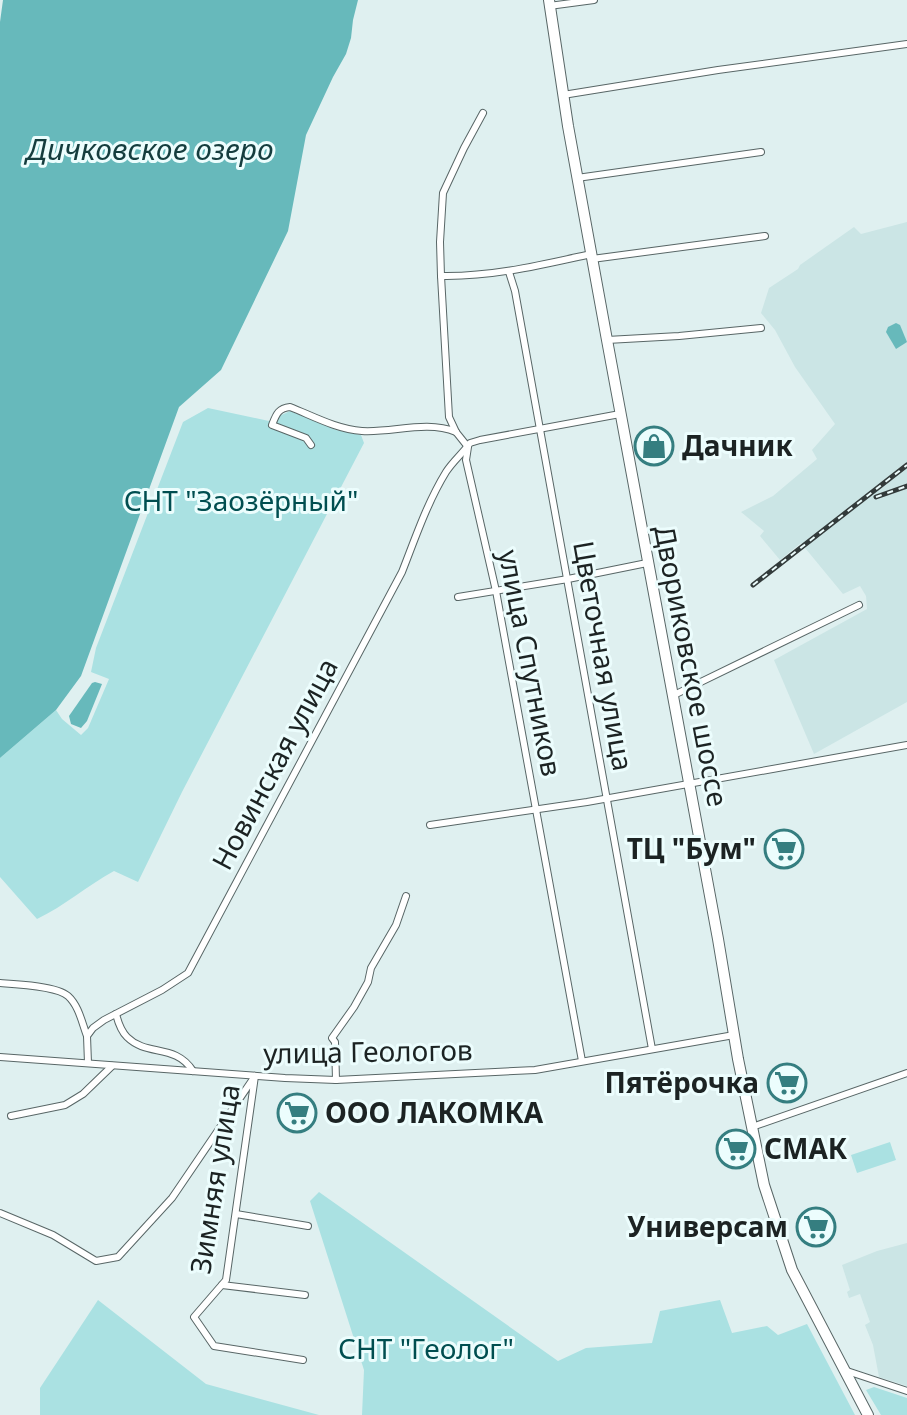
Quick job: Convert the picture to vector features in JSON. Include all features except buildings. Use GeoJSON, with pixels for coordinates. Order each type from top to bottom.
{"type":"FeatureCollection","features":[{"type":"Feature","properties":{"kind":"main road","name":"Двориковское шоссе"},"geometry":{"type":"LineString","coordinates":[[549,3],[577,178],[647,563],[764,1185],[798,1281],[868,1415]]}},
{"type":"Feature","properties":{"kind":"street"},"geometry":{"type":"LineString","coordinates":[[549,3],[594,0]]}},
{"type":"Feature","properties":{"kind":"street"},"geometry":{"type":"LineString","coordinates":[[563,95],[907,44]]}},
{"type":"Feature","properties":{"kind":"street"},"geometry":{"type":"LineString","coordinates":[[483,113],[443,193],[440,242],[449,417],[468,447],[470,443],[480,440],[620,414]]}},
{"type":"Feature","properties":{"kind":"street"},"geometry":{"type":"LineString","coordinates":[[577,178],[761,152]]}},
{"type":"Feature","properties":{"kind":"street"},"geometry":{"type":"LineString","coordinates":[[441,276],[471,277],[592,256],[765,236]]}},
{"type":"Feature","properties":{"kind":"street","name":"Цветочная улица"},"geometry":{"type":"LineString","coordinates":[[509,272],[515,291],[652,1049]]}},
{"type":"Feature","properties":{"kind":"street"},"geometry":{"type":"LineString","coordinates":[[607,340],[761,328]]}},
{"type":"Feature","properties":{"kind":"street"},"geometry":{"type":"LineString","coordinates":[[311,445],[306,438],[272,425],[276,414],[290,407],[335,426],[362,431],[443,427],[456,432]]}},
{"type":"Feature","properties":{"kind":"street","name":"улица Спутников"},"geometry":{"type":"LineString","coordinates":[[468,447],[466,460],[496,591],[582,1061]]}},
{"type":"Feature","properties":{"kind":"street","name":"Новинская улица"},"geometry":{"type":"LineString","coordinates":[[87,1036],[93,1028],[188,973],[402,572],[446,472],[468,447]]}},
{"type":"Feature","properties":{"kind":"street"},"geometry":{"type":"LineString","coordinates":[[458,597],[647,563]]}},
{"type":"Feature","properties":{"kind":"street"},"geometry":{"type":"LineString","coordinates":[[672,696],[859,605]]}},
{"type":"Feature","properties":{"kind":"street"},"geometry":{"type":"LineString","coordinates":[[430,825],[605,799],[907,745]]}},
{"type":"Feature","properties":{"kind":"street"},"geometry":{"type":"LineString","coordinates":[[336,1080],[335,1042],[332,1038],[368,982],[371,968],[396,925],[406,896]]}},
{"type":"Feature","properties":{"kind":"street"},"geometry":{"type":"LineString","coordinates":[[0,983],[64,992],[78,1012],[87,1036],[88,1063]]}},
{"type":"Feature","properties":{"kind":"street"},"geometry":{"type":"LineString","coordinates":[[116,1014],[127,1038],[182,1058],[193,1071]]}},
{"type":"Feature","properties":{"kind":"street","name":"улица Геологов"},"geometry":{"type":"LineString","coordinates":[[0,1057],[336,1080],[535,1070],[734,1035]]}},
{"type":"Feature","properties":{"kind":"street"},"geometry":{"type":"LineString","coordinates":[[11,1116],[65,1105],[83,1094],[112,1065]]}},
{"type":"Feature","properties":{"kind":"street"},"geometry":{"type":"LineString","coordinates":[[752,1127],[907,1073]]}},
{"type":"Feature","properties":{"kind":"street","name":"Зимняя улица"},"geometry":{"type":"LineString","coordinates":[[0,1213],[53,1235],[96,1261],[118,1257],[172,1198],[255,1076]]}},
{"type":"Feature","properties":{"kind":"street","name":"Зимняя улица"},"geometry":{"type":"LineString","coordinates":[[255,1076],[226,1280],[194,1317],[214,1346],[303,1360]]}},
{"type":"Feature","properties":{"kind":"street"},"geometry":{"type":"LineString","coordinates":[[236,1214],[308,1226]]}},
{"type":"Feature","properties":{"kind":"street"},"geometry":{"type":"LineString","coordinates":[[222,1285],[305,1295]]}},
{"type":"Feature","properties":{"kind":"street"},"geometry":{"type":"LineString","coordinates":[[843,1369],[907,1391]]}},
{"type":"Feature","properties":{"kind":"shaded area"},"geometry":{"type":"Polygon","coordinates":[[[907,222],[907,702],[814,754],[774,660],[867,609],[866,596],[860,586],[843,594],[801,543],[780,560],[760,536],[764,531],[741,512],[773,496],[817,459],[812,450],[835,424],[761,313],[769,288],[854,227],[861,234],[907,222]]]}},
{"type":"Feature","properties":{"kind":"shaded area"},"geometry":{"type":"Polygon","coordinates":[[[907,1243],[907,1386],[879,1377],[873,1345],[865,1325],[870,1322],[860,1294],[849,1298],[847,1292],[850,1290],[842,1265],[907,1243]]]}},
{"type":"Feature","properties":{"kind":"green space","name":"СНТ \"Заозёрный\""},"geometry":{"type":"Polygon","coordinates":[[[208,408],[269,421],[290,411],[336,430],[361,435],[364,443],[138,882],[114,871],[37,919],[0,877],[0,758],[56,710],[81,735],[88,728],[109,679],[91,672],[96,648],[183,422],[208,408]]]}},
{"type":"Feature","properties":{"kind":"green space"},"geometry":{"type":"Polygon","coordinates":[[[890,1142],[896,1160],[857,1173],[851,1155],[890,1142]]]}},
{"type":"Feature","properties":{"kind":"green space","name":"СНТ \"Геолог\""},"geometry":{"type":"Polygon","coordinates":[[[319,1192],[558,1361],[586,1348],[652,1343],[660,1311],[720,1300],[732,1333],[767,1326],[778,1335],[807,1324],[855,1415],[362,1415],[364,1370],[310,1201],[319,1192]]]}},
{"type":"Feature","properties":{"kind":"green space","name":"СНТ \"Геолог\""},"geometry":{"type":"Polygon","coordinates":[[[98,1300],[206,1384],[319,1415],[40,1415],[40,1388],[98,1300]]]}},
{"type":"Feature","properties":{"kind":"green space"},"geometry":{"type":"Polygon","coordinates":[[[874,1387],[907,1398],[907,1415],[881,1415],[866,1390],[874,1387]]]}},
{"type":"Feature","properties":{"kind":"water","name":"Дичковское озеро"},"geometry":{"type":"Polygon","coordinates":[[[3,0],[358,0],[346,54],[306,135],[288,231],[221,370],[179,407],[81,676],[56,710],[0,758],[0,22],[3,0]]]}},
{"type":"Feature","properties":{"kind":"water"},"geometry":{"type":"Polygon","coordinates":[[[896,323],[900,325],[907,342],[896,349],[886,332],[896,323]]]}},
{"type":"Feature","properties":{"kind":"water"},"geometry":{"type":"Polygon","coordinates":[[[95,682],[102,684],[87,721],[81,728],[71,724],[69,716],[95,682]]]}},
{"type":"Feature","properties":{"kind":"railway"},"geometry":{"type":"LineString","coordinates":[[753,585],[907,465]]}},
{"type":"Feature","properties":{"kind":"railway"},"geometry":{"type":"LineString","coordinates":[[876,497],[907,486]]}},
{"type":"Feature","properties":{"kind":"place","name":"Дачник"},"geometry":{"type":"Point","coordinates":[654,446]}},
{"type":"Feature","properties":{"kind":"place","name":"ТЦ \"Бум\""},"geometry":{"type":"Point","coordinates":[784,849]}},
{"type":"Feature","properties":{"kind":"place","name":"Пятёрочка"},"geometry":{"type":"Point","coordinates":[787,1083]}},
{"type":"Feature","properties":{"kind":"place","name":"ООО ЛАКОМКА"},"geometry":{"type":"Point","coordinates":[297,1113]}},
{"type":"Feature","properties":{"kind":"place","name":"СМАК"},"geometry":{"type":"Point","coordinates":[736,1149]}},
{"type":"Feature","properties":{"kind":"place","name":"Универсам"},"geometry":{"type":"Point","coordinates":[816,1227]}}]}
